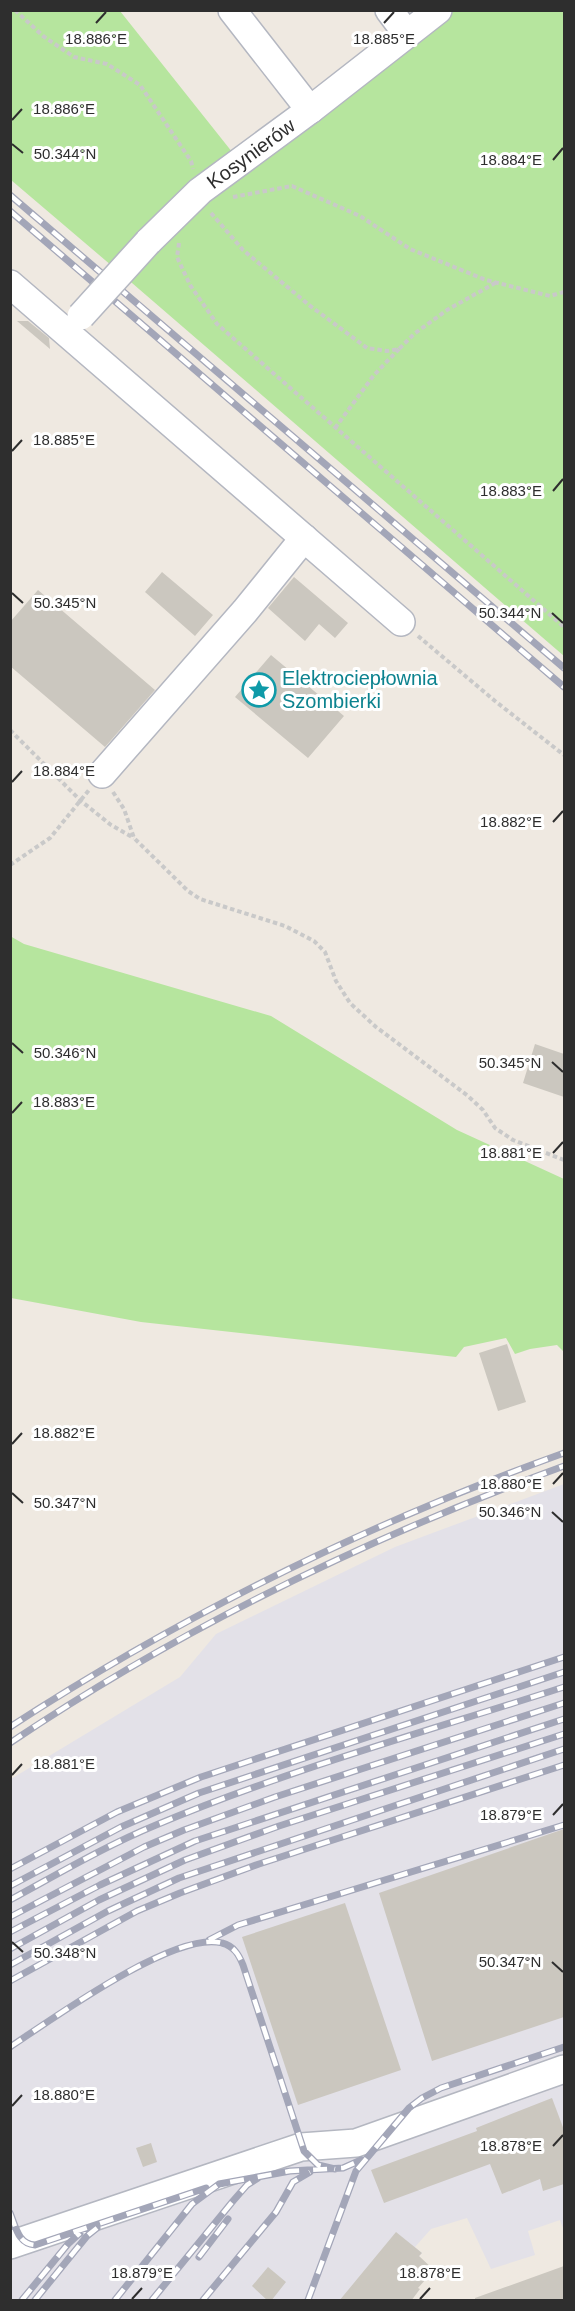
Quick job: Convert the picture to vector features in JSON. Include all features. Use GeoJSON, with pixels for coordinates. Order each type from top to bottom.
{"type":"FeatureCollection","features":[{"type":"Feature","properties":{"kind":"street"},"geometry":{"type":"LineString","coordinates":[[232,10],[310,110]]}},
{"type":"Feature","properties":{"kind":"street"},"geometry":{"type":"LineString","coordinates":[[389,10],[407,34]]}},
{"type":"Feature","properties":{"kind":"street","name":"Kosynierów"},"geometry":{"type":"LineString","coordinates":[[74,324],[148,242],[201,197],[438,10]]}},
{"type":"Feature","properties":{"kind":"street"},"geometry":{"type":"LineString","coordinates":[[10,284],[74,324],[304,538],[401,622]]}},
{"type":"Feature","properties":{"kind":"street"},"geometry":{"type":"LineString","coordinates":[[102,774],[245,611],[304,538]]}},
{"type":"Feature","properties":{"kind":"street"},"geometry":{"type":"LineString","coordinates":[[10,2245],[301,2147],[356,2143],[564,2069]]}},
{"type":"Feature","properties":{"kind":"path"},"geometry":{"type":"LineString","coordinates":[[15,10],[43,36],[74,57],[107,64],[140,85],[190,161],[201,197],[243,250],[309,305],[367,348],[387,351],[399,349]]}},
{"type":"Feature","properties":{"kind":"path"},"geometry":{"type":"LineString","coordinates":[[232,197],[292,186],[360,216],[410,249],[497,282],[550,296],[564,292]]}},
{"type":"Feature","properties":{"kind":"path"},"geometry":{"type":"LineString","coordinates":[[180,236],[177,257],[190,285],[217,324],[564,627]]}},
{"type":"Feature","properties":{"kind":"path"},"geometry":{"type":"LineString","coordinates":[[335,428],[374,375],[414,334],[447,310],[497,282]]}},
{"type":"Feature","properties":{"kind":"path"},"geometry":{"type":"LineString","coordinates":[[401,622],[495,702],[564,755]]}},
{"type":"Feature","properties":{"kind":"path"},"geometry":{"type":"LineString","coordinates":[[10,730],[81,801],[111,825],[134,838],[188,891],[200,899],[285,926],[314,941],[325,952],[336,981],[350,1003],[376,1027],[468,1096],[483,1110],[495,1128],[513,1140],[564,1160]]}},
{"type":"Feature","properties":{"kind":"path"},"geometry":{"type":"LineString","coordinates":[[10,865],[50,838],[102,774],[124,809],[134,838]]}},
{"type":"Feature","properties":{"kind":"shaded area"},"geometry":{"type":"Polygon","coordinates":[[[564,1484],[564,2231],[560,2220],[528,2231],[535,2255],[491,2269],[467,2218],[431,2229],[415,2247],[422,2253],[381,2300],[11,2300],[11,1779],[180,1677],[216,1634],[395,1547],[564,1484]]]}},
{"type":"Feature","properties":{"kind":"green space"},"geometry":{"type":"Polygon","coordinates":[[[11,11],[120,11],[248,172],[438,11],[564,11],[564,656],[11,180],[11,11]]]}},
{"type":"Feature","properties":{"kind":"green space"},"geometry":{"type":"Polygon","coordinates":[[[10,936],[24,944],[271,1016],[457,1130],[564,1179],[564,1352],[557,1345],[515,1354],[506,1338],[464,1347],[456,1357],[141,1322],[11,1298],[10,936]]]}},
{"type":"Feature","properties":{"kind":"building"},"geometry":{"type":"Polygon","coordinates":[[[17,321],[28,321],[49,338],[50,349],[17,321]]]}},
{"type":"Feature","properties":{"kind":"building"},"geometry":{"type":"Polygon","coordinates":[[[162,572],[213,615],[195,636],[145,592],[162,572]]]}},
{"type":"Feature","properties":{"kind":"building"},"geometry":{"type":"Polygon","coordinates":[[[294,577],[348,623],[335,638],[319,624],[305,641],[268,608],[294,577]]]}},
{"type":"Feature","properties":{"kind":"building"},"geometry":{"type":"Polygon","coordinates":[[[38,590],[155,690],[105,747],[10,666],[10,622],[38,590]]]}},
{"type":"Feature","properties":{"kind":"building"},"geometry":{"type":"Polygon","coordinates":[[[271,655],[344,716],[308,758],[235,697],[271,655]]]}},
{"type":"Feature","properties":{"kind":"building"},"geometry":{"type":"Polygon","coordinates":[[[535,1044],[564,1054],[564,1097],[523,1083],[535,1044]]]}},
{"type":"Feature","properties":{"kind":"building"},"geometry":{"type":"Polygon","coordinates":[[[507,1344],[526,1402],[498,1411],[479,1353],[507,1344]]]}},
{"type":"Feature","properties":{"kind":"building"},"geometry":{"type":"Polygon","coordinates":[[[564,1829],[564,2017],[432,2061],[379,1893],[564,1829]]]}},
{"type":"Feature","properties":{"kind":"building"},"geometry":{"type":"Polygon","coordinates":[[[345,1903],[401,2070],[298,2105],[242,1937],[345,1903]]]}},
{"type":"Feature","properties":{"kind":"building"},"geometry":{"type":"Polygon","coordinates":[[[552,2098],[564,2130],[564,2184],[543,2191],[540,2179],[502,2194],[490,2164],[384,2203],[371,2170],[477,2131],[476,2128],[552,2098]]]}},
{"type":"Feature","properties":{"kind":"building"},"geometry":{"type":"Polygon","coordinates":[[[151,2143],[157,2162],[143,2167],[136,2148],[151,2143]]]}},
{"type":"Feature","properties":{"kind":"building"},"geometry":{"type":"Polygon","coordinates":[[[396,2232],[422,2253],[419,2256],[434,2270],[418,2288],[420,2289],[411,2301],[339,2301],[396,2232]]]}},
{"type":"Feature","properties":{"kind":"building"},"geometry":{"type":"Polygon","coordinates":[[[564,2266],[564,2301],[475,2301],[475,2298],[564,2266]]]}},
{"type":"Feature","properties":{"kind":"building"},"geometry":{"type":"Polygon","coordinates":[[[268,2267],[286,2282],[271,2301],[268,2301],[252,2286],[268,2267]]]}},
{"type":"Feature","properties":{"kind":"railway"},"geometry":{"type":"LineString","coordinates":[[10,195],[564,668]]}},
{"type":"Feature","properties":{"kind":"railway"},"geometry":{"type":"LineString","coordinates":[[10,211],[564,687]]}},
{"type":"Feature","properties":{"kind":"railway"},"geometry":{"type":"LineString","coordinates":[[10,1727],[143,1646],[279,1574],[420,1509],[564,1453]]}},
{"type":"Feature","properties":{"kind":"railway"},"geometry":{"type":"LineString","coordinates":[[10,1743],[142,1661],[279,1588],[420,1523],[564,1466]]}},
{"type":"Feature","properties":{"kind":"railway"},"geometry":{"type":"LineString","coordinates":[[10,1869],[117,1812],[201,1777],[564,1657]]}},
{"type":"Feature","properties":{"kind":"railway"},"geometry":{"type":"LineString","coordinates":[[10,1886],[121,1827],[199,1793],[564,1672]]}},
{"type":"Feature","properties":{"kind":"railway"},"geometry":{"type":"LineString","coordinates":[[10,1900],[118,1842],[206,1805],[358,1752],[564,1687]]}},
{"type":"Feature","properties":{"kind":"railway"},"geometry":{"type":"LineString","coordinates":[[10,1917],[144,1847],[184,1830],[275,1797],[564,1703]]}},
{"type":"Feature","properties":{"kind":"railway"},"geometry":{"type":"LineString","coordinates":[[10,1932],[100,1885],[195,1841],[564,1719]]}},
{"type":"Feature","properties":{"kind":"railway"},"geometry":{"type":"LineString","coordinates":[[10,1949],[99,1900],[185,1860],[279,1826],[564,1734]]}},
{"type":"Feature","properties":{"kind":"railway"},"geometry":{"type":"LineString","coordinates":[[10,1965],[108,1911],[179,1878],[564,1749]]}},
{"type":"Feature","properties":{"kind":"railway"},"geometry":{"type":"LineString","coordinates":[[10,1981],[137,1911],[180,1893],[259,1864],[564,1765]]}},
{"type":"Feature","properties":{"kind":"railway"},"geometry":{"type":"LineString","coordinates":[[209,1940],[238,1925],[564,1825]]}},
{"type":"Feature","properties":{"kind":"railway"},"geometry":{"type":"LineString","coordinates":[[10,2047],[83,1999],[145,1963],[175,1950],[201,1943],[226,1944],[236,1951],[243,1965],[304,2151],[318,2165],[335,2169]]}},
{"type":"Feature","properties":{"kind":"railway"},"geometry":{"type":"LineString","coordinates":[[308,2300],[356,2171],[409,2108],[441,2088],[564,2047]]}},
{"type":"Feature","properties":{"kind":"railway"},"geometry":{"type":"LineString","coordinates":[[115,2300],[192,2204],[219,2184],[290,2171],[343,2168],[361,2160]]}},
{"type":"Feature","properties":{"kind":"railway"},"geometry":{"type":"LineString","coordinates":[[203,2300],[276,2212],[293,2182],[310,2172]]}},
{"type":"Feature","properties":{"kind":"railway"},"geometry":{"type":"LineString","coordinates":[[152,2300],[233,2201],[247,2185],[258,2178]]}},
{"type":"Feature","properties":{"kind":"railway"},"geometry":{"type":"LineString","coordinates":[[10,2213],[21,2238],[35,2245],[206,2188]]}},
{"type":"Feature","properties":{"kind":"railway"},"geometry":{"type":"LineString","coordinates":[[199,2257],[228,2219]]}},
{"type":"Feature","properties":{"kind":"railway"},"geometry":{"type":"LineString","coordinates":[[35,2300],[87,2236],[97,2228]]}},
{"type":"Feature","properties":{"kind":"railway"},"geometry":{"type":"LineString","coordinates":[[22,2300],[68,2244],[80,2233]]}},
{"type":"Feature","properties":{"kind":"place","name":"Elektrociepłownia Szombierki"},"geometry":{"type":"Point","coordinates":[259,690]}}]}
